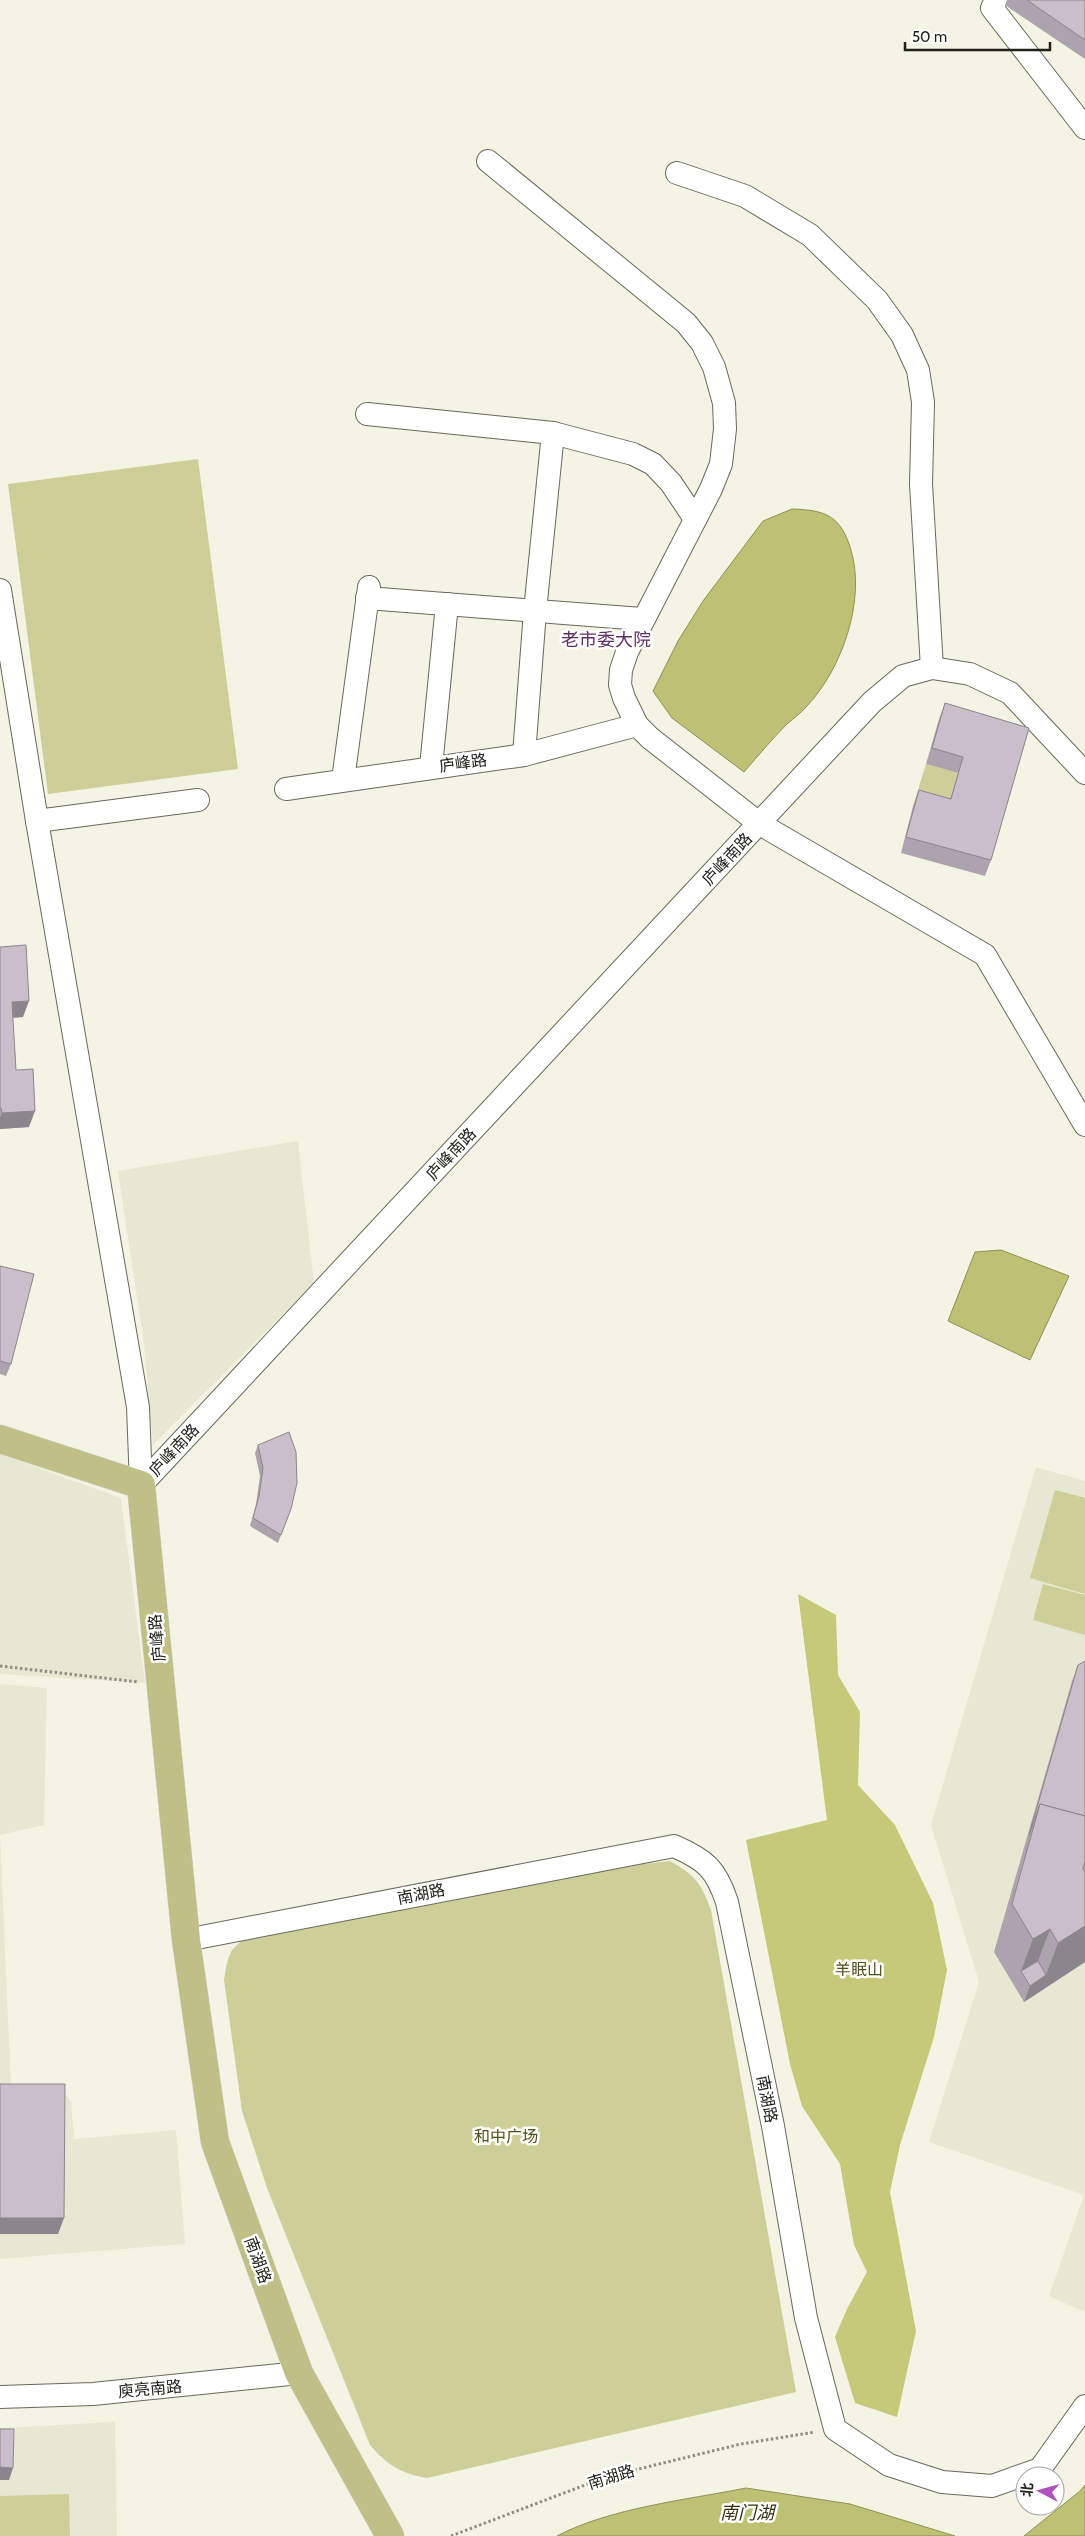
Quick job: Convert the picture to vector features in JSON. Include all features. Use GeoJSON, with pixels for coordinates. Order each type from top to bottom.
{"type":"FeatureCollection","features":[{"type":"Feature","properties":{"kind":"main road"},"geometry":{"type":"LineString","coordinates":[[0,1439],[142,1485]]}},
{"type":"Feature","properties":{"kind":"main road","name":"庐峰路"},"geometry":{"type":"LineString","coordinates":[[142,1485],[186,1940]]}},
{"type":"Feature","properties":{"kind":"main road","name":"南湖路"},"geometry":{"type":"LineString","coordinates":[[186,1940],[215,2142],[299,2372],[390,2536]]}},
{"type":"Feature","properties":{"kind":"street"},"geometry":{"type":"LineString","coordinates":[[996,0],[992,8],[1085,128]]}},
{"type":"Feature","properties":{"kind":"street"},"geometry":{"type":"LineString","coordinates":[[488,161],[686,323],[702,343],[714,368],[724,403],[725,429],[721,464],[695,519],[642,619],[621,670],[620,685],[624,698],[637,724],[672,757],[760,824],[985,954],[1085,1125]]}},
{"type":"Feature","properties":{"kind":"street"},"geometry":{"type":"LineString","coordinates":[[678,173],[745,196],[810,235],[877,300],[902,335],[918,370],[923,402],[921,484],[932,668],[970,674],[1010,693],[1085,773]]}},
{"type":"Feature","properties":{"kind":"street"},"geometry":{"type":"LineString","coordinates":[[367,414],[553,433],[633,454],[653,464],[671,482],[695,519]]}},
{"type":"Feature","properties":{"kind":"street"},"geometry":{"type":"LineString","coordinates":[[524,755],[535,611],[553,433]]}},
{"type":"Feature","properties":{"kind":"street"},"geometry":{"type":"LineString","coordinates":[[0,590],[37,821],[138,1407],[142,1485]]}},
{"type":"Feature","properties":{"kind":"street"},"geometry":{"type":"LineString","coordinates":[[343,780],[368,592],[447,604],[642,619]]}},
{"type":"Feature","properties":{"kind":"street"},"geometry":{"type":"LineString","coordinates":[[431,767],[447,604]]}},
{"type":"Feature","properties":{"kind":"street","name":"庐峰南路"},"geometry":{"type":"LineString","coordinates":[[142,1485],[872,702],[903,676],[932,668]]}},
{"type":"Feature","properties":{"kind":"street","name":"庐峰路"},"geometry":{"type":"LineString","coordinates":[[286,789],[524,755],[637,724]]}},
{"type":"Feature","properties":{"kind":"street"},"geometry":{"type":"LineString","coordinates":[[37,821],[198,800]]}},
{"type":"Feature","properties":{"kind":"street","name":"南湖路"},"geometry":{"type":"LineString","coordinates":[[186,1940],[674,1846],[695,1855],[710,1866],[720,1881],[727,1902],[773,2126],[806,2318],[835,2429]]}},
{"type":"Feature","properties":{"kind":"street","name":"庾亮南路"},"geometry":{"type":"LineString","coordinates":[[0,2397],[93,2394],[299,2372]]}},
{"type":"Feature","properties":{"kind":"street"},"geometry":{"type":"LineString","coordinates":[[835,2429],[890,2465],[942,2482],[992,2486],[1040,2469],[1085,2406]]}},
{"type":"Feature","properties":{"kind":"path"},"geometry":{"type":"LineString","coordinates":[[0,1666],[161,1684]]}},
{"type":"Feature","properties":{"kind":"path","name":"南湖路"},"geometry":{"type":"LineString","coordinates":[[451,2536],[606,2477],[741,2444],[835,2429]]}},
{"type":"Feature","properties":{"kind":"shaded area"},"geometry":{"type":"Polygon","coordinates":[[[298,1141],[314,1283],[153,1445],[144,1344],[118,1171],[298,1141]]]}},
{"type":"Feature","properties":{"kind":"shaded area"},"geometry":{"type":"Polygon","coordinates":[[[0,1454],[121,1498],[145,1683],[0,1674],[0,1454]]]}},
{"type":"Feature","properties":{"kind":"shaded area"},"geometry":{"type":"Polygon","coordinates":[[[1036,1467],[1085,1481],[1085,2312],[1049,2296],[1084,2195],[929,2142],[979,1982],[931,1825],[1036,1467]]]}},
{"type":"Feature","properties":{"kind":"shaded area"},"geometry":{"type":"Polygon","coordinates":[[[0,1684],[47,1688],[44,1825],[0,1835],[0,1684]]]}},
{"type":"Feature","properties":{"kind":"shaded area"},"geometry":{"type":"Polygon","coordinates":[[[0,1835],[11,2087],[62,2089],[71,2102],[74,2139],[176,2130],[185,2244],[0,2259],[0,1835]]]}},
{"type":"Feature","properties":{"kind":"shaded area"},"geometry":{"type":"Polygon","coordinates":[[[115,2422],[117,2536],[0,2536],[0,2428],[115,2422]]]}},
{"type":"Feature","properties":{"kind":"green space"},"geometry":{"type":"Polygon","coordinates":[[[198,459],[238,769],[48,794],[8,484],[198,459]]]}},
{"type":"Feature","properties":{"kind":"green space"},"geometry":{"type":"Polygon","coordinates":[[[926,764],[958,773],[945,815],[913,806],[926,764]]]}},
{"type":"Feature","properties":{"kind":"green space"},"geometry":{"type":"Polygon","coordinates":[[[1055,1490],[1085,1498],[1085,1594],[1030,1578],[1055,1490]]]}},
{"type":"Feature","properties":{"kind":"green space"},"geometry":{"type":"Polygon","coordinates":[[[1043,1584],[1085,1595],[1085,1635],[1033,1620],[1043,1584]]]}},
{"type":"Feature","properties":{"kind":"green space","name":"羊眠山"},"geometry":{"type":"Polygon","coordinates":[[[798,1594],[836,1615],[838,1675],[860,1712],[858,1785],[895,1825],[933,1903],[947,1970],[934,2037],[900,2145],[890,2192],[916,2331],[897,2417],[855,2403],[835,2337],[847,2309],[867,2272],[854,2245],[840,2164],[802,2106],[790,2064],[746,1840],[827,1820],[798,1594]]]}},
{"type":"Feature","properties":{"kind":"green space","name":"和中广场"},"geometry":{"type":"Polygon","coordinates":[[[670,1861],[686,1871],[696,1881],[704,1893],[711,1910],[796,2392],[427,2478],[402,2471],[389,2463],[370,2445],[267,2188],[242,2111],[224,1980],[227,1962],[232,1950],[244,1938],[643,1864],[670,1861]]]}},
{"type":"Feature","properties":{"kind":"green space"},"geometry":{"type":"Polygon","coordinates":[[[69,2494],[70,2536],[0,2536],[0,2496],[69,2494]]]}},
{"type":"Feature","properties":{"kind":"water"},"geometry":{"type":"Polygon","coordinates":[[[792,509],[823,513],[837,522],[842,529],[851,550],[855,570],[853,612],[840,654],[820,691],[744,772],[672,718],[653,691],[678,641],[703,601],[763,521],[792,509]]]}},
{"type":"Feature","properties":{"kind":"water"},"geometry":{"type":"Polygon","coordinates":[[[1001,1250],[1069,1276],[1030,1360],[948,1321],[975,1252],[1001,1250]]]}},
{"type":"Feature","properties":{"kind":"water"},"geometry":{"type":"Polygon","coordinates":[[[1085,2485],[1085,2536],[1024,2536],[1049,2516],[1065,2516],[1065,2503],[1085,2485]]]}},
{"type":"Feature","properties":{"kind":"water","name":"南门湖"},"geometry":{"type":"Polygon","coordinates":[[[746,2488],[850,2504],[955,2536],[557,2536],[600,2518],[649,2506],[746,2488]]]}},
{"type":"Feature","properties":{"kind":"building"},"geometry":{"type":"Polygon","coordinates":[[[1027,0],[1085,0],[1085,40],[1027,0]]]}},
{"type":"Feature","properties":{"kind":"building"},"geometry":{"type":"Polygon","coordinates":[[[945,703],[1029,728],[991,860],[906,837],[919,790],[951,799],[963,757],[932,748],[945,703]]]}},
{"type":"Feature","properties":{"kind":"building"},"geometry":{"type":"Polygon","coordinates":[[[26,945],[29,1001],[12,1002],[16,1070],[33,1069],[35,1111],[2,1113],[0,1108],[0,947],[26,945]]]}},
{"type":"Feature","properties":{"kind":"building"},"geometry":{"type":"Polygon","coordinates":[[[0,1266],[34,1274],[11,1364],[0,1361],[0,1266]]]}},
{"type":"Feature","properties":{"kind":"building"},"geometry":{"type":"Polygon","coordinates":[[[289,1432],[296,1452],[297,1483],[291,1509],[281,1535],[253,1518],[259,1496],[263,1468],[258,1445],[289,1432]]]}},
{"type":"Feature","properties":{"kind":"building"},"geometry":{"type":"Polygon","coordinates":[[[1085,1661],[1085,1816],[1040,1804],[1029,1835],[1078,1665],[1085,1661]]]}},
{"type":"Feature","properties":{"kind":"building"},"geometry":{"type":"Polygon","coordinates":[[[1040,1804],[1085,1816],[1085,1862],[1083,1868],[1085,1872],[1085,1926],[1058,1943],[1050,1929],[1033,1939],[1012,1904],[1040,1804]]]}},
{"type":"Feature","properties":{"kind":"building"},"geometry":{"type":"Polygon","coordinates":[[[1038,1961],[1046,1975],[1030,1986],[1021,1971],[1038,1961]]]}},
{"type":"Feature","properties":{"kind":"building"},"geometry":{"type":"Polygon","coordinates":[[[0,2084],[65,2084],[64,2218],[0,2218],[0,2084]]]}},
{"type":"Feature","properties":{"kind":"building"},"geometry":{"type":"Polygon","coordinates":[[[0,2429],[14,2429],[13,2468],[0,2467],[0,2429]]]}},
{"type":"Feature","properties":{"kind":"district","name":"老市委大院"},"geometry":{"type":"Point","coordinates":[606,640]}}]}
